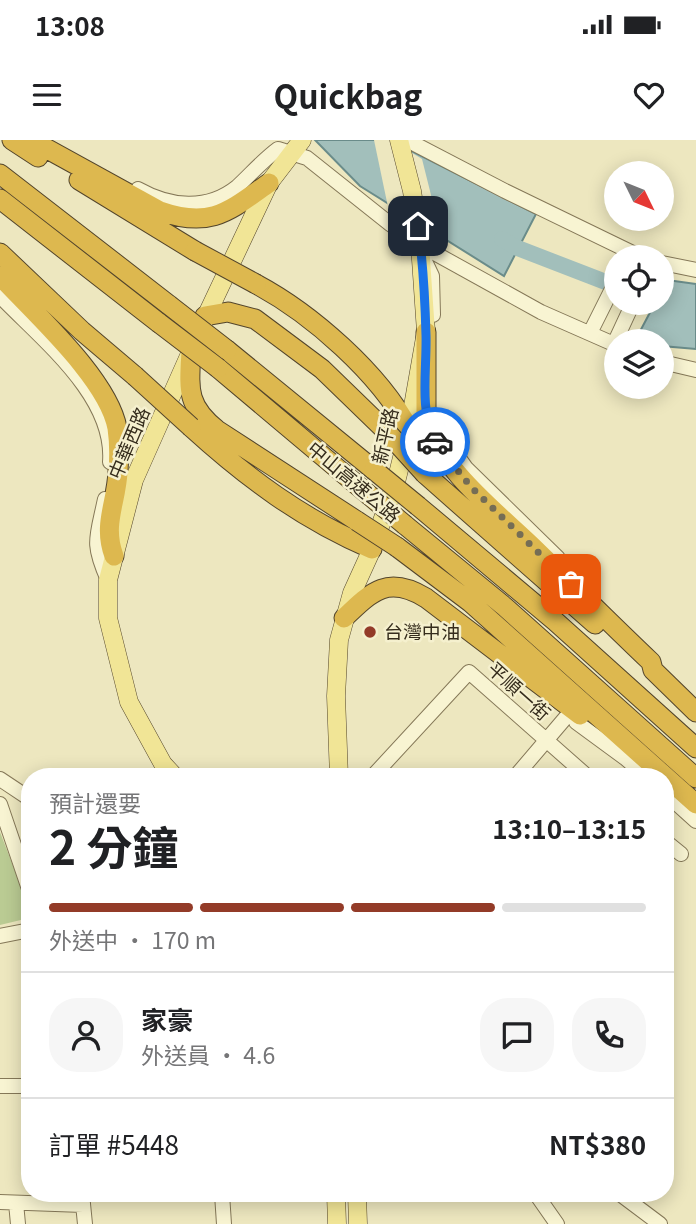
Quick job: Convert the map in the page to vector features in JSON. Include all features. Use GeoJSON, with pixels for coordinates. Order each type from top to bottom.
{"type":"FeatureCollection","features":[{"type":"Feature","properties":{"kind":"highway"},"geometry":{"type":"LineString","coordinates":[[12,140],[293,308],[357,362],[391,399],[409,429]]}},
{"type":"Feature","properties":{"kind":"highway"},"geometry":{"type":"LineString","coordinates":[[31,140],[160,211],[180,218],[203,220],[219,215],[269,183]]}},
{"type":"Feature","properties":{"kind":"highway","name":"中山高速公路"},"geometry":{"type":"LineString","coordinates":[[0,173],[227,350],[418,506],[555,621],[696,748]]}},
{"type":"Feature","properties":{"kind":"highway","name":"中山高速公路"},"geometry":{"type":"LineString","coordinates":[[0,199],[218,368],[505,607],[696,778]]}},
{"type":"Feature","properties":{"kind":"highway"},"geometry":{"type":"LineString","coordinates":[[0,253],[82,331],[222,455],[289,506],[332,532],[372,549]]}},
{"type":"Feature","properties":{"kind":"highway"},"geometry":{"type":"LineString","coordinates":[[0,276],[81,363],[109,405],[117,428],[118,450],[118,474],[108,540],[114,556]]}},
{"type":"Feature","properties":{"kind":"highway"},"geometry":{"type":"LineString","coordinates":[[205,316],[228,312],[255,319],[322,369],[387,432],[425,474],[645,668],[653,670],[696,712]]}},
{"type":"Feature","properties":{"kind":"highway"},"geometry":{"type":"LineString","coordinates":[[426,332],[426,418],[441,453],[471,487],[651,662],[653,670]]}},
{"type":"Feature","properties":{"kind":"highway"},"geometry":{"type":"LineString","coordinates":[[191,351],[189,390],[203,419],[397,547],[470,602],[654,768]]}},
{"type":"Feature","properties":{"kind":"highway"},"geometry":{"type":"LineString","coordinates":[[344,618],[372,593],[383,588],[397,586],[412,589],[616,742],[646,768]]}},
{"type":"Feature","properties":{"kind":"highway"},"geometry":{"type":"LineString","coordinates":[[674,786],[696,806]]}},
{"type":"Feature","properties":{"kind":"highway"},"geometry":{"type":"LineString","coordinates":[[674,790],[696,806]]}},
{"type":"Feature","properties":{"kind":"main road","name":"新平路"},"geometry":{"type":"LineString","coordinates":[[339,768],[339,640],[352,593],[372,549],[396,482],[409,429],[426,332],[421,250],[412,191],[399,140]]}},
{"type":"Feature","properties":{"kind":"main road","name":"中華西路"},"geometry":{"type":"LineString","coordinates":[[167,768],[129,702],[108,618],[108,580],[134,480],[205,316],[269,183],[293,144]]}},
{"type":"Feature","properties":{"kind":"main road"},"geometry":{"type":"LineString","coordinates":[[336,1202],[337,1224]]}},
{"type":"Feature","properties":{"kind":"main road"},"geometry":{"type":"LineString","coordinates":[[357,1202],[358,1224]]}},
{"type":"Feature","properties":{"kind":"street"},"geometry":{"type":"LineString","coordinates":[[47,140],[148,195],[174,204],[215,201],[236,187],[278,149],[293,144],[421,250],[541,312],[604,339]]}},
{"type":"Feature","properties":{"kind":"street"},"geometry":{"type":"LineString","coordinates":[[407,140],[612,245]]}},
{"type":"Feature","properties":{"kind":"street"},"geometry":{"type":"LineString","coordinates":[[421,250],[432,276],[434,406],[443,438],[466,468],[642,645]]}},
{"type":"Feature","properties":{"kind":"street"},"geometry":{"type":"LineString","coordinates":[[674,265],[696,270]]}},
{"type":"Feature","properties":{"kind":"street"},"geometry":{"type":"LineString","coordinates":[[0,296],[77,376],[99,408],[107,431],[110,455],[96,537],[97,556],[108,580]]}},
{"type":"Feature","properties":{"kind":"street"},"geometry":{"type":"LineString","coordinates":[[590,333],[604,305]]}},
{"type":"Feature","properties":{"kind":"street"},"geometry":{"type":"LineString","coordinates":[[674,365],[696,370]]}},
{"type":"Feature","properties":{"kind":"street","name":"平順一街"},"geometry":{"type":"LineString","coordinates":[[380,768],[469,672],[577,768]]}},
{"type":"Feature","properties":{"kind":"street"},"geometry":{"type":"LineString","coordinates":[[523,768],[545,742],[572,719],[637,768]]}},
{"type":"Feature","properties":{"kind":"street"},"geometry":{"type":"LineString","coordinates":[[0,779],[21,793]]}},
{"type":"Feature","properties":{"kind":"street"},"geometry":{"type":"LineString","coordinates":[[674,801],[696,821]]}},
{"type":"Feature","properties":{"kind":"street"},"geometry":{"type":"LineString","coordinates":[[0,804],[21,863]]}},
{"type":"Feature","properties":{"kind":"street"},"geometry":{"type":"LineString","coordinates":[[674,848],[681,854]]}},
{"type":"Feature","properties":{"kind":"street"},"geometry":{"type":"LineString","coordinates":[[0,936],[21,932]]}},
{"type":"Feature","properties":{"kind":"street"},"geometry":{"type":"LineString","coordinates":[[0,1086],[21,1086]]}},
{"type":"Feature","properties":{"kind":"street"},"geometry":{"type":"LineString","coordinates":[[0,1202],[33,1202]]}},
{"type":"Feature","properties":{"kind":"street"},"geometry":{"type":"LineString","coordinates":[[83,1202],[85,1224]]}},
{"type":"Feature","properties":{"kind":"street"},"geometry":{"type":"LineString","coordinates":[[223,1202],[224,1224]]}},
{"type":"Feature","properties":{"kind":"street"},"geometry":{"type":"LineString","coordinates":[[542,1202],[557,1224]]}},
{"type":"Feature","properties":{"kind":"street"},"geometry":{"type":"LineString","coordinates":[[631,1202],[660,1224]]}},
{"type":"Feature","properties":{"kind":"street"},"geometry":{"type":"LineString","coordinates":[[16,1203],[18,1224]]}},
{"type":"Feature","properties":{"kind":"green space"},"geometry":{"type":"Polygon","coordinates":[[[0,832],[21,888],[21,920],[0,925],[0,832]]]}},
{"type":"Feature","properties":{"kind":"water"},"geometry":{"type":"Polygon","coordinates":[[[315,140],[390,140],[536,214],[504,276],[360,186],[315,140]]]}},
{"type":"Feature","properties":{"kind":"water"},"geometry":{"type":"Polygon","coordinates":[[[674,281],[696,284],[696,349],[674,347],[674,329],[641,329],[649,315],[674,315],[674,281]]]}},
{"type":"Feature","properties":{"kind":"pier"},"geometry":{"type":"Polygon","coordinates":[[[374,140],[391,140],[422,159],[431,195],[437,238],[388,207],[374,140]]]}},
{"type":"Feature","properties":{"kind":"waterway"},"geometry":{"type":"LineString","coordinates":[[502,239],[515,247],[604,281]]}},
{"type":"Feature","properties":{"kind":"way so far"},"geometry":{"type":"LineString","coordinates":[[435,442],[441,453],[471,487],[571,584]]}},
{"type":"Feature","properties":{"kind":"place","name":"台灣中油"},"geometry":{"type":"Point","coordinates":[370,632]}},
{"type":"Feature","properties":{"kind":"route"},"geometry":{"type":"LineString","coordinates":[[418,226],[426,332],[426,418],[435,442]]}}]}
